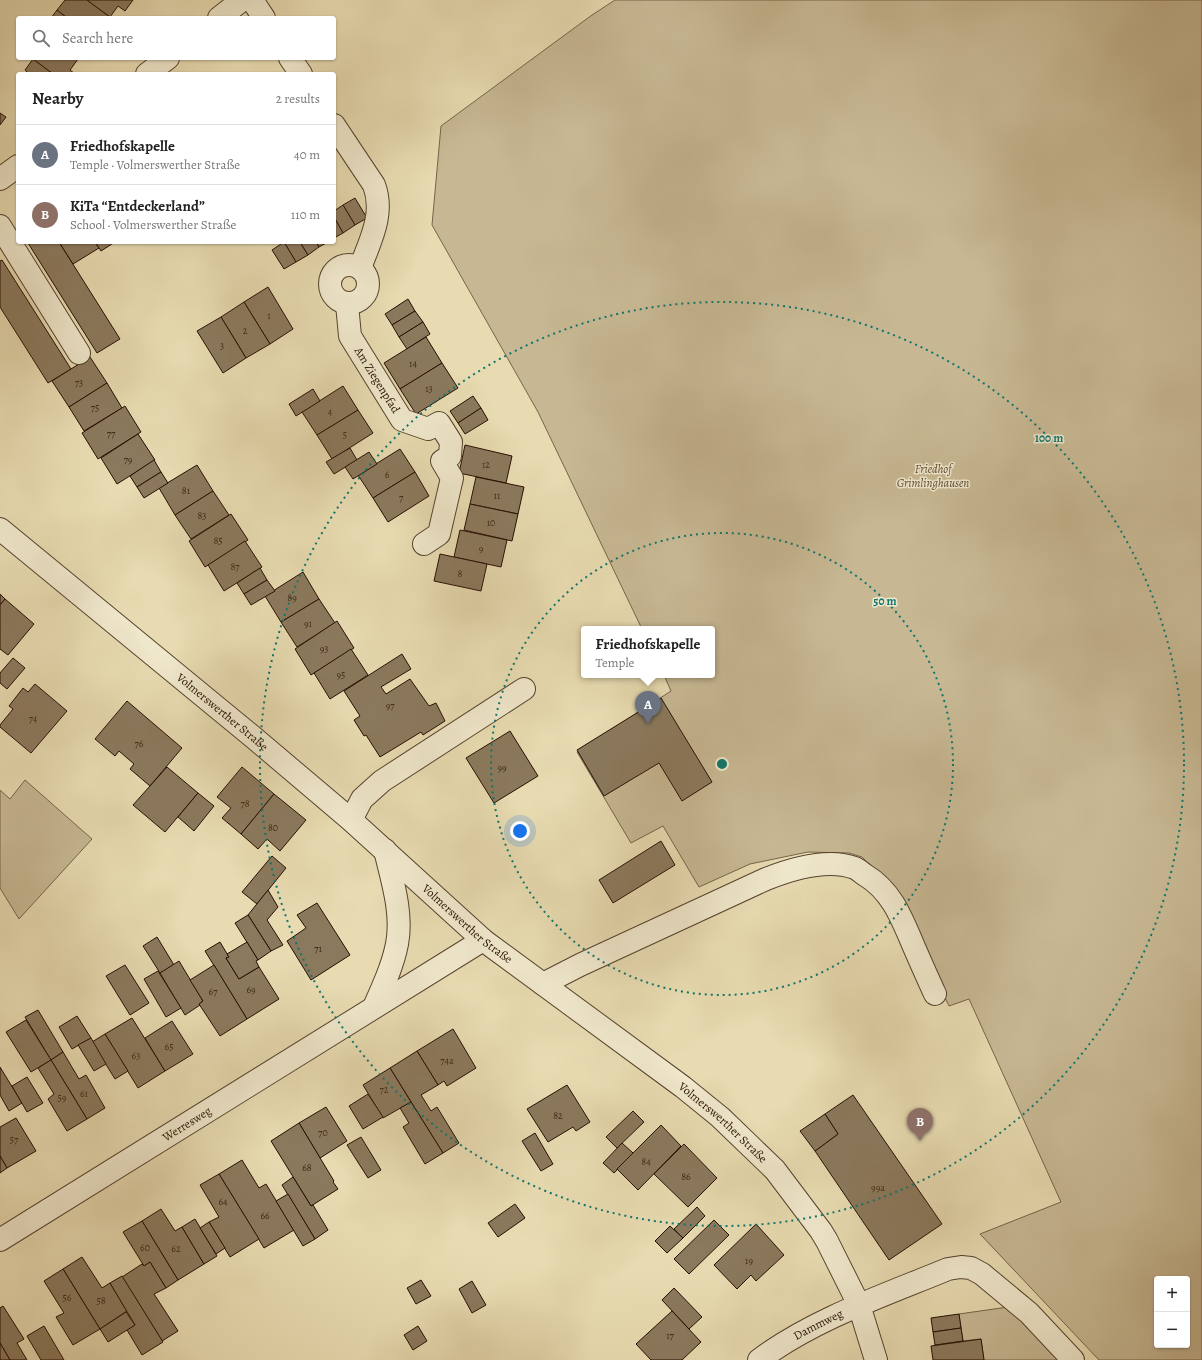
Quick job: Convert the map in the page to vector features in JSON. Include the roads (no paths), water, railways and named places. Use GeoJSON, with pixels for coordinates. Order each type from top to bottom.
{"type":"FeatureCollection","features":[{"type":"Feature","properties":{"kind":"street"},"geometry":{"type":"LineString","coordinates":[[222,16],[242,0]]}},
{"type":"Feature","properties":{"kind":"street"},"geometry":{"type":"LineString","coordinates":[[252,0],[263,16]]}},
{"type":"Feature","properties":{"kind":"street"},"geometry":{"type":"LineString","coordinates":[[150,72],[165,60]]}},
{"type":"Feature","properties":{"kind":"street"},"geometry":{"type":"LineString","coordinates":[[291,60],[300,72]]}},
{"type":"Feature","properties":{"kind":"street"},"geometry":{"type":"LineString","coordinates":[[336,127],[374,185],[377,194],[378,215],[360,268]]}},
{"type":"Feature","properties":{"kind":"street"},"geometry":{"type":"LineString","coordinates":[[0,179],[16,167]]}},
{"type":"Feature","properties":{"kind":"street"},"geometry":{"type":"LineString","coordinates":[[0,226],[79,353]]}},
{"type":"Feature","properties":{"kind":"street"},"geometry":{"type":"LineString","coordinates":[[351,265],[360,268],[367,275],[369,286],[365,296],[357,302],[347,304],[338,301],[332,295],[330,278],[335,270],[343,266],[351,265]]}},
{"type":"Feature","properties":{"kind":"street","name":"Am Ziegenpfad"},"geometry":{"type":"LineString","coordinates":[[347,304],[350,336],[402,420],[428,429],[438,423],[450,442],[450,456],[442,461],[452,478],[440,534],[424,544]]}},
{"type":"Feature","properties":{"kind":"street","name":"Volmerswerther Straße"},"geometry":{"type":"LineString","coordinates":[[0,529],[253,736],[385,850],[483,940],[720,1117],[775,1170],[812,1218],[827,1241],[859,1305],[876,1360]]}},
{"type":"Feature","properties":{"kind":"street"},"geometry":{"type":"LineString","coordinates":[[351,820],[362,799],[382,781],[524,689]]}},
{"type":"Feature","properties":{"kind":"street"},"geometry":{"type":"LineString","coordinates":[[374,1007],[392,962],[397,944],[399,922],[396,896],[385,850]]}},
{"type":"Feature","properties":{"kind":"street"},"geometry":{"type":"LineString","coordinates":[[543,984],[580,965],[766,879],[804,866],[822,864],[842,865],[855,868],[870,877],[884,890],[897,909],[935,994]]}},
{"type":"Feature","properties":{"kind":"street","name":"Werresweg"},"geometry":{"type":"LineString","coordinates":[[0,1240],[483,940]]}},
{"type":"Feature","properties":{"kind":"street","name":"Dammweg"},"geometry":{"type":"LineString","coordinates":[[759,1360],[769,1352],[802,1333],[859,1305],[948,1270],[961,1267],[972,1268],[982,1274],[1029,1313],[1073,1360]]}},
{"type":"Feature","properties":{"kind":"place","name":"Friedhofskapelle"},"geometry":{"type":"Point","coordinates":[648,724]}},
{"type":"Feature","properties":{"kind":"place","name":"KiTa “Entdeckerland”"},"geometry":{"type":"Point","coordinates":[920,1141]}},
{"type":"Feature","properties":{"kind":"park label","name":"Friedhof Grimlinghausen"},"geometry":{"type":"Point","coordinates":[933,476]}}]}
